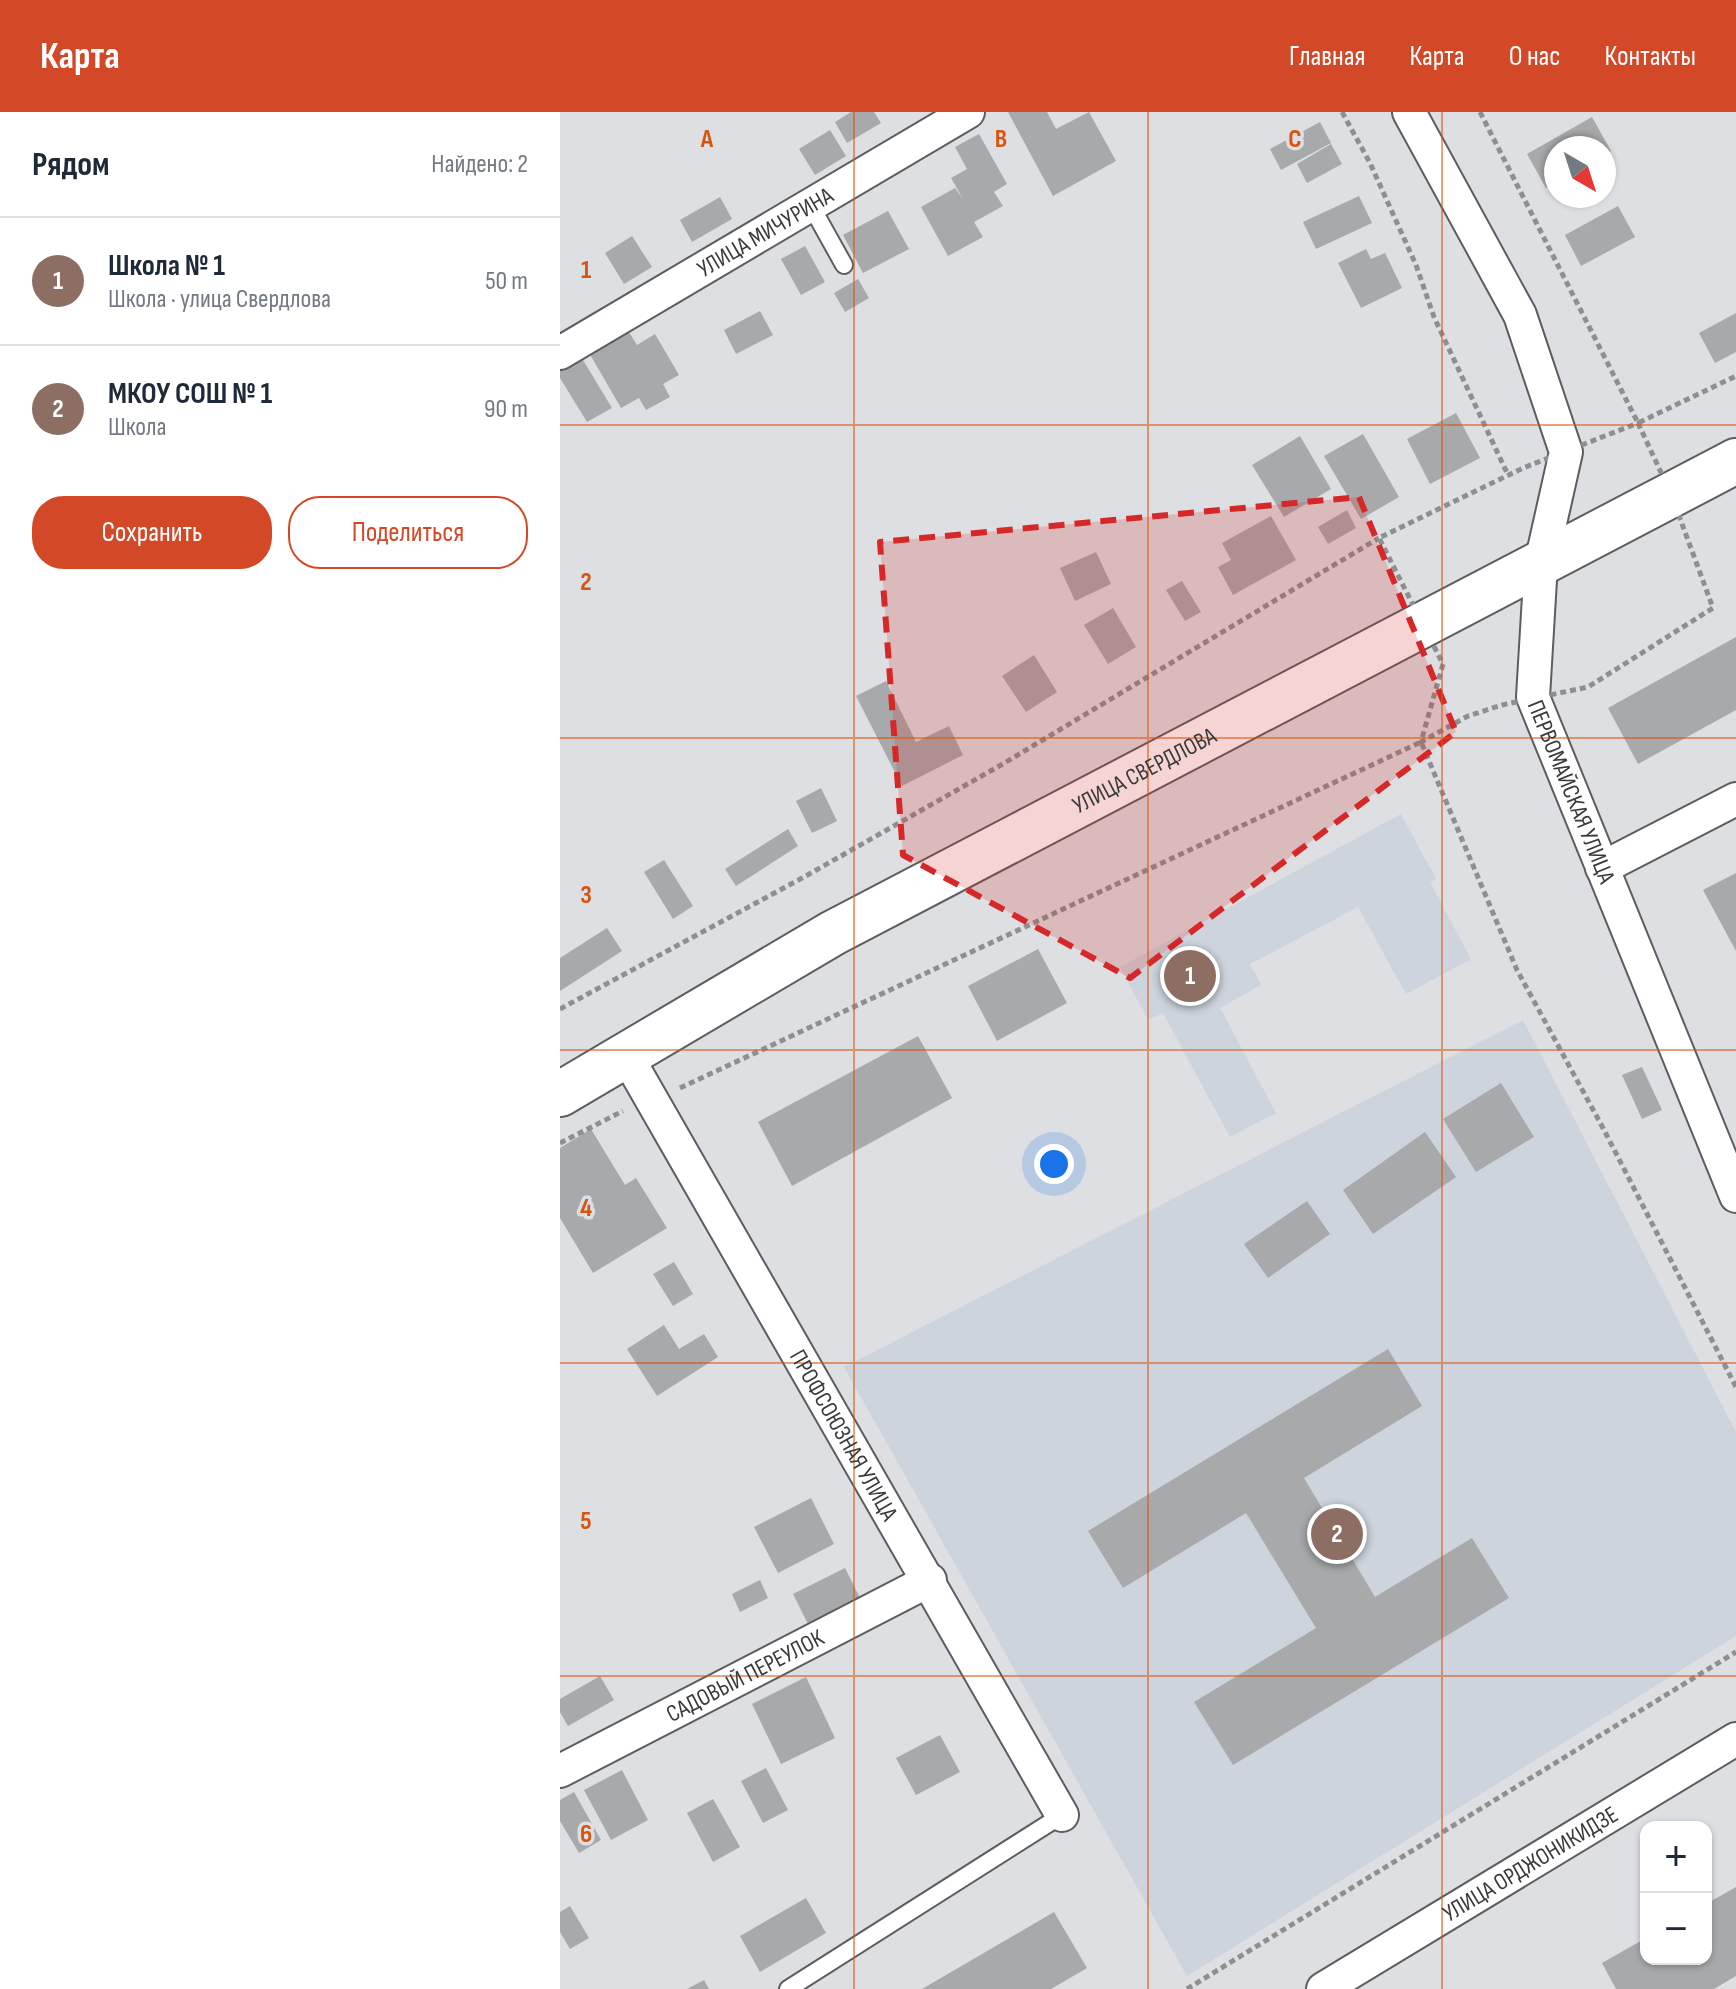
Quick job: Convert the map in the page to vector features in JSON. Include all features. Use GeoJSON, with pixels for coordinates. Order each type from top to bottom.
{"type":"FeatureCollection","features":[{"type":"Feature","properties":{"kind":"street","name":"УЛИЦА МИЧУРИНА"},"geometry":{"type":"LineString","coordinates":[[560,353],[968,112]]}},
{"type":"Feature","properties":{"kind":"street","name":"ПЕРВОМАЙСКАЯ УЛИЦА"},"geometry":{"type":"LineString","coordinates":[[1409,112],[1520,315],[1566,452],[1541,563],[1533,697],[1736,1196]]}},
{"type":"Feature","properties":{"kind":"street","name":"УЛИЦА СВЕРДЛОВА"},"geometry":{"type":"LineString","coordinates":[[560,1094],[833,933],[1736,461]]}},
{"type":"Feature","properties":{"kind":"street"},"geometry":{"type":"LineString","coordinates":[[1602,868],[1736,799]]}},
{"type":"Feature","properties":{"kind":"street","name":"ПРОФСОЮЗНАЯ УЛИЦА"},"geometry":{"type":"LineString","coordinates":[[626,1055],[930,1580],[1062,1815]]}},
{"type":"Feature","properties":{"kind":"street","name":"САДОВЫЙ ПЕРЕУЛОК"},"geometry":{"type":"LineString","coordinates":[[560,1771],[930,1580]]}},
{"type":"Feature","properties":{"kind":"street","name":"УЛИЦА ОРДЖОНИКИДЗЕ"},"geometry":{"type":"LineString","coordinates":[[1323,1989],[1736,1739]]}},
{"type":"Feature","properties":{"kind":"lane"},"geometry":{"type":"LineString","coordinates":[[810,204],[844,265]]}},
{"type":"Feature","properties":{"kind":"lane"},"geometry":{"type":"LineString","coordinates":[[788,1989],[1062,1815]]}},
{"type":"Feature","properties":{"kind":"path"},"geometry":{"type":"LineString","coordinates":[[1342,112],[1370,163],[1416,265],[1434,317],[1508,475]]}},
{"type":"Feature","properties":{"kind":"path"},"geometry":{"type":"LineString","coordinates":[[1480,112],[1638,423],[1736,376]]}},
{"type":"Feature","properties":{"kind":"path"},"geometry":{"type":"LineString","coordinates":[[560,1009],[804,877],[1001,765],[1379,538]]}},
{"type":"Feature","properties":{"kind":"path"},"geometry":{"type":"LineString","coordinates":[[560,1143],[603,1119],[652,1100],[1421,742],[1517,970],[1603,1128],[1736,1387]]}},
{"type":"Feature","properties":{"kind":"path"},"geometry":{"type":"LineString","coordinates":[[1187,1989],[1736,1652]]}},
{"type":"Feature","properties":{"kind":"highlighted area"},"geometry":{"type":"Polygon","coordinates":[[[1359,497],[1456,732],[1130,978],[903,855],[880,542],[1359,497]]]}},
{"type":"Feature","properties":{"kind":"shaded area"},"geometry":{"type":"Polygon","coordinates":[[[1401,814],[1436,879],[1430,882],[1471,959],[1406,994],[1358,907],[1250,964],[1261,985],[1220,1008],[1276,1113],[1230,1137],[1163,1013],[1148,1020],[1120,967],[1401,814]]]}},
{"type":"Feature","properties":{"kind":"shaded area"},"geometry":{"type":"Polygon","coordinates":[[[1523,1020],[1736,1432],[1736,1636],[1187,1976],[844,1367],[1523,1020]]]}},
{"type":"Feature","properties":{"kind":"building"},"geometry":{"type":"Polygon","coordinates":[[[851,112],[874,112],[881,123],[847,143],[835,122],[851,112]]]}},
{"type":"Feature","properties":{"kind":"building"},"geometry":{"type":"Polygon","coordinates":[[[1008,112],[1047,112],[1056,129],[1089,112],[1116,161],[1053,196],[1008,112]]]}},
{"type":"Feature","properties":{"kind":"building"},"geometry":{"type":"Polygon","coordinates":[[[1592,117],[1603,136],[1559,136],[1592,117]]]}},
{"type":"Feature","properties":{"kind":"building"},"geometry":{"type":"Polygon","coordinates":[[[1320,122],[1331,143],[1281,170],[1270,149],[1320,122]]]}},
{"type":"Feature","properties":{"kind":"building"},"geometry":{"type":"Polygon","coordinates":[[[830,130],[846,156],[815,175],[799,149],[830,130]]]}},
{"type":"Feature","properties":{"kind":"building"},"geometry":{"type":"Polygon","coordinates":[[[979,134],[1007,184],[994,192],[1003,206],[974,222],[983,237],[948,256],[921,207],[955,188],[963,199],[951,178],[967,169],[955,147],[979,134]]]}},
{"type":"Feature","properties":{"kind":"building"},"geometry":{"type":"Polygon","coordinates":[[[1331,144],[1342,164],[1307,183],[1297,164],[1331,144]]]}},
{"type":"Feature","properties":{"kind":"building"},"geometry":{"type":"Polygon","coordinates":[[[1544,144],[1544,184],[1527,154],[1544,144]]]}},
{"type":"Feature","properties":{"kind":"building"},"geometry":{"type":"Polygon","coordinates":[[[1359,196],[1372,223],[1316,249],[1303,222],[1359,196]]]}},
{"type":"Feature","properties":{"kind":"building"},"geometry":{"type":"Polygon","coordinates":[[[720,197],[732,219],[692,242],[680,220],[720,197]]]}},
{"type":"Feature","properties":{"kind":"building"},"geometry":{"type":"Polygon","coordinates":[[[1616,207],[1635,237],[1581,266],[1565,235],[1616,207]]]}},
{"type":"Feature","properties":{"kind":"building"},"geometry":{"type":"Polygon","coordinates":[[[888,211],[909,249],[863,273],[843,235],[888,211]]]}},
{"type":"Feature","properties":{"kind":"building"},"geometry":{"type":"Polygon","coordinates":[[[632,236],[652,267],[624,284],[605,253],[632,236]]]}},
{"type":"Feature","properties":{"kind":"building"},"geometry":{"type":"Polygon","coordinates":[[[805,246],[825,282],[801,295],[781,259],[805,246]]]}},
{"type":"Feature","properties":{"kind":"building"},"geometry":{"type":"Polygon","coordinates":[[[1366,249],[1371,259],[1385,253],[1402,288],[1361,308],[1338,263],[1366,249]]]}},
{"type":"Feature","properties":{"kind":"building"},"geometry":{"type":"Polygon","coordinates":[[[858,279],[869,298],[845,312],[834,293],[858,279]]]}},
{"type":"Feature","properties":{"kind":"building"},"geometry":{"type":"Polygon","coordinates":[[[760,311],[773,335],[736,354],[724,330],[760,311]]]}},
{"type":"Feature","properties":{"kind":"building"},"geometry":{"type":"Polygon","coordinates":[[[1736,313],[1736,352],[1715,363],[1699,333],[1736,313]]]}},
{"type":"Feature","properties":{"kind":"building"},"geometry":{"type":"Polygon","coordinates":[[[627,329],[637,345],[655,334],[679,375],[663,384],[670,397],[646,410],[639,398],[621,408],[588,351],[627,329]]]}},
{"type":"Feature","properties":{"kind":"building"},"geometry":{"type":"Polygon","coordinates":[[[580,355],[612,408],[587,422],[560,378],[560,367],[580,355]]]}},
{"type":"Feature","properties":{"kind":"building"},"geometry":{"type":"Polygon","coordinates":[[[1456,413],[1480,458],[1430,484],[1407,439],[1456,413]]]}},
{"type":"Feature","properties":{"kind":"building"},"geometry":{"type":"Polygon","coordinates":[[[1363,434],[1399,497],[1361,519],[1324,456],[1363,434]]]}},
{"type":"Feature","properties":{"kind":"building"},"geometry":{"type":"Polygon","coordinates":[[[1300,436],[1331,489],[1284,517],[1252,465],[1300,436]]]}},
{"type":"Feature","properties":{"kind":"building"},"geometry":{"type":"Polygon","coordinates":[[[1347,510],[1356,528],[1328,544],[1318,527],[1347,510]]]}},
{"type":"Feature","properties":{"kind":"building"},"geometry":{"type":"Polygon","coordinates":[[[1271,516],[1296,560],[1233,595],[1218,567],[1231,560],[1222,543],[1271,516]]]}},
{"type":"Feature","properties":{"kind":"building"},"geometry":{"type":"Polygon","coordinates":[[[1096,552],[1111,584],[1075,601],[1060,568],[1096,552]]]}},
{"type":"Feature","properties":{"kind":"building"},"geometry":{"type":"Polygon","coordinates":[[[1182,581],[1201,612],[1185,621],[1166,590],[1182,581]]]}},
{"type":"Feature","properties":{"kind":"building"},"geometry":{"type":"Polygon","coordinates":[[[1113,608],[1136,647],[1108,664],[1084,625],[1113,608]]]}},
{"type":"Feature","properties":{"kind":"building"},"geometry":{"type":"Polygon","coordinates":[[[1736,637],[1736,710],[1638,764],[1608,708],[1736,637]]]}},
{"type":"Feature","properties":{"kind":"building"},"geometry":{"type":"Polygon","coordinates":[[[1034,655],[1057,692],[1026,712],[1002,676],[1034,655]]]}},
{"type":"Feature","properties":{"kind":"building"},"geometry":{"type":"Polygon","coordinates":[[[886,681],[916,742],[949,726],[963,755],[902,786],[856,696],[886,681]]]}},
{"type":"Feature","properties":{"kind":"building"},"geometry":{"type":"Polygon","coordinates":[[[821,788],[837,821],[812,833],[796,801],[821,788]]]}},
{"type":"Feature","properties":{"kind":"building"},"geometry":{"type":"Polygon","coordinates":[[[788,829],[798,846],[736,886],[725,869],[788,829]]]}},
{"type":"Feature","properties":{"kind":"building"},"geometry":{"type":"Polygon","coordinates":[[[664,860],[693,906],[673,919],[644,872],[664,860]]]}},
{"type":"Feature","properties":{"kind":"building"},"geometry":{"type":"Polygon","coordinates":[[[1736,873],[1736,951],[1703,890],[1736,873]]]}},
{"type":"Feature","properties":{"kind":"building"},"geometry":{"type":"Polygon","coordinates":[[[607,928],[622,951],[560,991],[560,958],[607,928]]]}},
{"type":"Feature","properties":{"kind":"building"},"geometry":{"type":"Polygon","coordinates":[[[1038,949],[1067,1003],[997,1041],[968,986],[1038,949]]]}},
{"type":"Feature","properties":{"kind":"building"},"geometry":{"type":"Polygon","coordinates":[[[918,1036],[952,1098],[792,1186],[758,1122],[918,1036]]]}},
{"type":"Feature","properties":{"kind":"building"},"geometry":{"type":"Polygon","coordinates":[[[1642,1067],[1662,1110],[1642,1119],[1622,1075],[1642,1067]]]}},
{"type":"Feature","properties":{"kind":"building"},"geometry":{"type":"Polygon","coordinates":[[[1501,1083],[1534,1137],[1476,1172],[1443,1119],[1501,1083]]]}},
{"type":"Feature","properties":{"kind":"building"},"geometry":{"type":"Polygon","coordinates":[[[591,1129],[625,1185],[636,1178],[667,1228],[593,1273],[560,1218],[560,1148],[591,1129]]]}},
{"type":"Feature","properties":{"kind":"building"},"geometry":{"type":"Polygon","coordinates":[[[1425,1132],[1456,1177],[1373,1234],[1343,1190],[1425,1132]]]}},
{"type":"Feature","properties":{"kind":"building"},"geometry":{"type":"Polygon","coordinates":[[[1307,1201],[1330,1234],[1268,1278],[1244,1244],[1307,1201]]]}},
{"type":"Feature","properties":{"kind":"building"},"geometry":{"type":"Polygon","coordinates":[[[674,1262],[693,1294],[673,1306],[653,1274],[674,1262]]]}},
{"type":"Feature","properties":{"kind":"building"},"geometry":{"type":"Polygon","coordinates":[[[664,1325],[679,1349],[704,1334],[718,1357],[657,1396],[627,1349],[664,1325]]]}},
{"type":"Feature","properties":{"kind":"building"},"geometry":{"type":"Polygon","coordinates":[[[1388,1349],[1422,1406],[1304,1478],[1375,1597],[1472,1538],[1509,1598],[1233,1765],[1194,1702],[1316,1628],[1246,1513],[1123,1588],[1088,1531],[1388,1349]]]}},
{"type":"Feature","properties":{"kind":"building"},"geometry":{"type":"Polygon","coordinates":[[[811,1498],[834,1544],[778,1573],[754,1527],[811,1498]]]}},
{"type":"Feature","properties":{"kind":"building"},"geometry":{"type":"Polygon","coordinates":[[[845,1568],[860,1598],[808,1624],[793,1594],[845,1568]]]}},
{"type":"Feature","properties":{"kind":"building"},"geometry":{"type":"Polygon","coordinates":[[[760,1580],[768,1598],[740,1612],[732,1594],[760,1580]]]}},
{"type":"Feature","properties":{"kind":"building"},"geometry":{"type":"Polygon","coordinates":[[[600,1676],[614,1700],[568,1726],[560,1712],[560,1699],[600,1676]]]}},
{"type":"Feature","properties":{"kind":"building"},"geometry":{"type":"Polygon","coordinates":[[[806,1677],[835,1738],[781,1764],[752,1704],[806,1677]]]}},
{"type":"Feature","properties":{"kind":"building"},"geometry":{"type":"Polygon","coordinates":[[[940,1735],[960,1772],[916,1795],[896,1758],[940,1735]]]}},
{"type":"Feature","properties":{"kind":"building"},"geometry":{"type":"Polygon","coordinates":[[[766,1768],[788,1810],[763,1823],[741,1781],[766,1768]]]}},
{"type":"Feature","properties":{"kind":"building"},"geometry":{"type":"Polygon","coordinates":[[[622,1770],[648,1820],[611,1840],[584,1790],[622,1770]]]}},
{"type":"Feature","properties":{"kind":"building"},"geometry":{"type":"Polygon","coordinates":[[[574,1792],[601,1840],[579,1853],[560,1821],[560,1800],[574,1792]]]}},
{"type":"Feature","properties":{"kind":"building"},"geometry":{"type":"Polygon","coordinates":[[[713,1799],[740,1847],[713,1862],[687,1813],[713,1799]]]}},
{"type":"Feature","properties":{"kind":"building"},"geometry":{"type":"Polygon","coordinates":[[[1736,1887],[1736,1976],[1714,1989],[1616,1989],[1602,1963],[1640,1941],[1640,1965],[1712,1965],[1712,1901],[1736,1887]]]}},
{"type":"Feature","properties":{"kind":"building"},"geometry":{"type":"Polygon","coordinates":[[[806,1898],[826,1933],[760,1972],[740,1936],[806,1898]]]}},
{"type":"Feature","properties":{"kind":"building"},"geometry":{"type":"Polygon","coordinates":[[[570,1906],[589,1938],[570,1949],[560,1932],[560,1912],[570,1906]]]}},
{"type":"Feature","properties":{"kind":"building"},"geometry":{"type":"Polygon","coordinates":[[[1054,1912],[1087,1968],[1051,1989],[922,1989],[1054,1912]]]}},
{"type":"Feature","properties":{"kind":"building"},"geometry":{"type":"Polygon","coordinates":[[[704,1980],[709,1989],[687,1989],[704,1980]]]}},
{"type":"Feature","properties":{"kind":"place","name":"Школа № 1"},"geometry":{"type":"Point","coordinates":[1190,976]}},
{"type":"Feature","properties":{"kind":"place","name":"МКОУ СОШ № 1"},"geometry":{"type":"Point","coordinates":[1337,1534]}}]}
